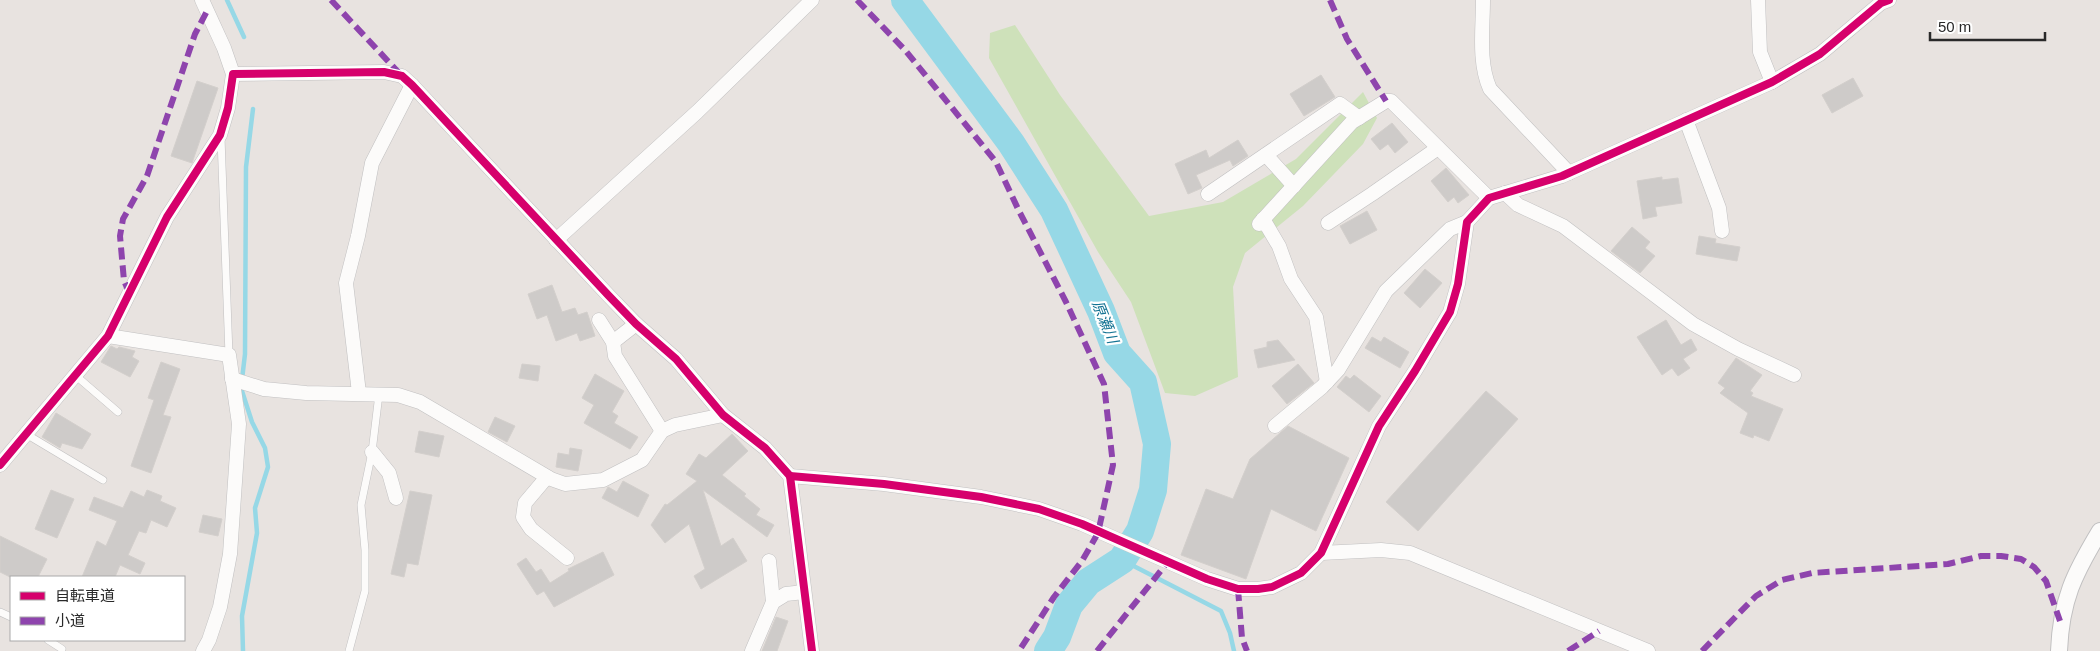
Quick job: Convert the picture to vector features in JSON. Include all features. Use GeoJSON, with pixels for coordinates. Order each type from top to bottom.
{"type":"FeatureCollection","features":[{"type":"Feature","properties":{"kind":"street"},"geometry":{"type":"LineString","coordinates":[[0,466],[108,336],[167,217],[220,135],[228,108],[234,74],[202,0]]}},
{"type":"Feature","properties":{"kind":"street"},"geometry":{"type":"LineString","coordinates":[[556,240],[697,112],[812,0]]}},
{"type":"Feature","properties":{"kind":"street"},"geometry":{"type":"LineString","coordinates":[[1483,0],[1482,62],[1485,78],[1490,89],[1569,173]]}},
{"type":"Feature","properties":{"kind":"street"},"geometry":{"type":"LineString","coordinates":[[1758,0],[1760,52],[1772,82]]}},
{"type":"Feature","properties":{"kind":"street"},"geometry":{"type":"LineString","coordinates":[[1275,426],[1327,382],[1338,370],[1386,291],[1450,229],[1467,222],[1489,198],[1569,173],[1772,82],[1820,54],[1884,1]]}},
{"type":"Feature","properties":{"kind":"street"},"geometry":{"type":"LineString","coordinates":[[234,74],[384,72],[402,76],[412,85],[636,324],[676,359],[723,415],[765,448],[790,476],[812,651]]}},
{"type":"Feature","properties":{"kind":"street"},"geometry":{"type":"LineString","coordinates":[[359,393],[346,283],[358,236],[372,163],[412,85]]}},
{"type":"Feature","properties":{"kind":"street"},"geometry":{"type":"LineString","coordinates":[[1327,382],[1316,317],[1291,279],[1279,246],[1261,222],[1352,122],[1386,101],[1391,102],[1489,198]]}},
{"type":"Feature","properties":{"kind":"street"},"geometry":{"type":"LineString","coordinates":[[1208,194],[1340,104],[1359,118]]}},
{"type":"Feature","properties":{"kind":"street"},"geometry":{"type":"LineString","coordinates":[[1686,120],[1719,208],[1722,231]]}},
{"type":"Feature","properties":{"kind":"street"},"geometry":{"type":"LineString","coordinates":[[1328,223],[1438,148]]}},
{"type":"Feature","properties":{"kind":"street"},"geometry":{"type":"LineString","coordinates":[[1266,155],[1294,186]]}},
{"type":"Feature","properties":{"kind":"street"},"geometry":{"type":"LineString","coordinates":[[1505,193],[1518,205],[1562,226],[1693,324],[1738,349],[1794,375]]}},
{"type":"Feature","properties":{"kind":"street"},"geometry":{"type":"LineString","coordinates":[[790,476],[884,484],[981,497],[1039,509],[1082,524],[1098,533],[1207,579],[1238,589],[1272,587],[1301,573],[1321,553],[1378,426],[1415,371],[1450,312],[1458,284],[1467,222]]}},
{"type":"Feature","properties":{"kind":"street"},"geometry":{"type":"LineString","coordinates":[[599,320],[613,342],[615,356],[662,431]]}},
{"type":"Feature","properties":{"kind":"street"},"geometry":{"type":"LineString","coordinates":[[613,342],[636,324]]}},
{"type":"Feature","properties":{"kind":"street"},"geometry":{"type":"LineString","coordinates":[[108,336],[229,355],[239,424],[230,554],[220,607],[209,640],[203,651]]}},
{"type":"Feature","properties":{"kind":"street"},"geometry":{"type":"LineString","coordinates":[[232,379],[264,389],[306,393],[398,395],[420,402],[547,477],[565,484],[603,480],[642,460],[662,431],[675,425],[723,415]]}},
{"type":"Feature","properties":{"kind":"street"},"geometry":{"type":"LineString","coordinates":[[372,452],[390,473],[396,498]]}},
{"type":"Feature","properties":{"kind":"street"},"geometry":{"type":"LineString","coordinates":[[547,477],[525,503],[523,517],[531,529],[568,558]]}},
{"type":"Feature","properties":{"kind":"street"},"geometry":{"type":"LineString","coordinates":[[2059,651],[2060,621],[2068,592],[2079,567],[2100,531]]}},
{"type":"Feature","properties":{"kind":"street"},"geometry":{"type":"LineString","coordinates":[[1321,553],[1381,550],[1410,553],[1648,651]]}},
{"type":"Feature","properties":{"kind":"street"},"geometry":{"type":"LineString","coordinates":[[752,651],[773,602],[769,561]]}},
{"type":"Feature","properties":{"kind":"street"},"geometry":{"type":"LineString","coordinates":[[773,602],[786,594],[804,592]]}},
{"type":"Feature","properties":{"kind":"lane"},"geometry":{"type":"LineString","coordinates":[[220,135],[229,355]]}},
{"type":"Feature","properties":{"kind":"lane"},"geometry":{"type":"LineString","coordinates":[[76,375],[118,412]]}},
{"type":"Feature","properties":{"kind":"lane"},"geometry":{"type":"LineString","coordinates":[[349,651],[364,591],[365,550],[361,505],[372,452],[379,394]]}},
{"type":"Feature","properties":{"kind":"lane"},"geometry":{"type":"LineString","coordinates":[[26,434],[103,480]]}},
{"type":"Feature","properties":{"kind":"lane"},"geometry":{"type":"LineString","coordinates":[[50,641],[62,649]]}},
{"type":"Feature","properties":{"kind":"green space"},"geometry":{"type":"Polygon","coordinates":[[[1015,25],[1060,95],[1149,216],[1223,202],[1296,159],[1363,92],[1377,118],[1363,144],[1303,206],[1245,253],[1233,287],[1238,377],[1195,396],[1165,393],[1131,302],[1098,252],[989,58],[990,33],[1015,25]]]}},
{"type":"Feature","properties":{"kind":"building"},"geometry":{"type":"Polygon","coordinates":[[[1321,75],[1335,97],[1304,116],[1290,94],[1321,75]]]}},
{"type":"Feature","properties":{"kind":"building"},"geometry":{"type":"Polygon","coordinates":[[[1853,78],[1863,96],[1832,113],[1822,95],[1853,78]]]}},
{"type":"Feature","properties":{"kind":"building"},"geometry":{"type":"Polygon","coordinates":[[[197,81],[218,88],[192,163],[171,156],[197,81]]]}},
{"type":"Feature","properties":{"kind":"building"},"geometry":{"type":"Polygon","coordinates":[[[1392,123],[1408,142],[1395,153],[1388,144],[1380,150],[1371,139],[1392,123]]]}},
{"type":"Feature","properties":{"kind":"building"},"geometry":{"type":"Polygon","coordinates":[[[1238,140],[1248,156],[1233,166],[1230,160],[1196,175],[1202,188],[1188,194],[1175,164],[1206,150],[1209,158],[1238,140]]]}},
{"type":"Feature","properties":{"kind":"building"},"geometry":{"type":"Polygon","coordinates":[[[1446,168],[1469,195],[1458,203],[1454,197],[1448,202],[1431,181],[1446,168]]]}},
{"type":"Feature","properties":{"kind":"building"},"geometry":{"type":"Polygon","coordinates":[[[1662,177],[1662,180],[1678,178],[1682,203],[1655,207],[1657,216],[1643,219],[1637,181],[1662,177]]]}},
{"type":"Feature","properties":{"kind":"building"},"geometry":{"type":"Polygon","coordinates":[[[1367,211],[1377,230],[1350,244],[1340,226],[1367,211]]]}},
{"type":"Feature","properties":{"kind":"building"},"geometry":{"type":"Polygon","coordinates":[[[1632,227],[1650,242],[1645,248],[1655,256],[1640,273],[1611,251],[1632,227]]]}},
{"type":"Feature","properties":{"kind":"building"},"geometry":{"type":"Polygon","coordinates":[[[1699,236],[1716,239],[1715,243],[1740,247],[1737,261],[1696,254],[1699,236]]]}},
{"type":"Feature","properties":{"kind":"building"},"geometry":{"type":"Polygon","coordinates":[[[1425,269],[1442,283],[1420,308],[1404,293],[1425,269]]]}},
{"type":"Feature","properties":{"kind":"building"},"geometry":{"type":"Polygon","coordinates":[[[552,285],[562,312],[575,308],[578,315],[587,312],[595,336],[580,341],[577,333],[556,341],[547,315],[537,319],[528,294],[552,285]]]}},
{"type":"Feature","properties":{"kind":"building"},"geometry":{"type":"Polygon","coordinates":[[[1666,320],[1681,345],[1691,339],[1697,350],[1683,359],[1690,368],[1678,376],[1672,368],[1662,375],[1637,337],[1666,320]]]}},
{"type":"Feature","properties":{"kind":"building"},"geometry":{"type":"Polygon","coordinates":[[[1372,337],[1381,342],[1384,337],[1409,352],[1400,368],[1365,348],[1372,337]]]}},
{"type":"Feature","properties":{"kind":"building"},"geometry":{"type":"Polygon","coordinates":[[[1278,340],[1295,360],[1258,368],[1254,350],[1267,347],[1267,342],[1278,340]]]}},
{"type":"Feature","properties":{"kind":"building"},"geometry":{"type":"Polygon","coordinates":[[[111,346],[117,349],[119,347],[135,351],[132,357],[139,361],[130,377],[101,362],[111,346]]]}},
{"type":"Feature","properties":{"kind":"building"},"geometry":{"type":"Polygon","coordinates":[[[1736,358],[1762,375],[1750,391],[1753,393],[1751,396],[1783,409],[1769,441],[1754,435],[1753,438],[1740,433],[1748,413],[1720,393],[1725,388],[1718,383],[1736,358]]]}},
{"type":"Feature","properties":{"kind":"building"},"geometry":{"type":"Polygon","coordinates":[[[161,362],[180,369],[163,415],[171,417],[151,473],[131,466],[154,400],[148,398],[161,362]]]}},
{"type":"Feature","properties":{"kind":"building"},"geometry":{"type":"Polygon","coordinates":[[[522,364],[540,366],[538,381],[519,378],[522,364]]]}},
{"type":"Feature","properties":{"kind":"building"},"geometry":{"type":"Polygon","coordinates":[[[1298,364],[1314,383],[1287,404],[1272,386],[1298,364]]]}},
{"type":"Feature","properties":{"kind":"building"},"geometry":{"type":"Polygon","coordinates":[[[595,374],[624,391],[612,412],[618,416],[614,423],[638,437],[630,449],[584,423],[594,405],[582,398],[595,374]]]}},
{"type":"Feature","properties":{"kind":"building"},"geometry":{"type":"Polygon","coordinates":[[[1354,375],[1381,396],[1369,412],[1337,387],[1346,376],[1350,379],[1354,375]]]}},
{"type":"Feature","properties":{"kind":"building"},"geometry":{"type":"Polygon","coordinates":[[[1486,391],[1518,419],[1418,531],[1386,502],[1486,391]]]}},
{"type":"Feature","properties":{"kind":"building"},"geometry":{"type":"Polygon","coordinates":[[[56,413],[91,434],[82,449],[62,443],[60,448],[42,437],[56,413]]]}},
{"type":"Feature","properties":{"kind":"building"},"geometry":{"type":"Polygon","coordinates":[[[495,417],[515,426],[507,442],[488,432],[495,417]]]}},
{"type":"Feature","properties":{"kind":"building"},"geometry":{"type":"Polygon","coordinates":[[[1288,426],[1349,458],[1316,531],[1271,509],[1246,579],[1181,555],[1206,489],[1233,499],[1250,459],[1288,426]]]}},
{"type":"Feature","properties":{"kind":"building"},"geometry":{"type":"Polygon","coordinates":[[[419,431],[444,436],[439,457],[415,452],[419,431]]]}},
{"type":"Feature","properties":{"kind":"building"},"geometry":{"type":"Polygon","coordinates":[[[732,434],[748,451],[722,475],[746,494],[744,496],[760,509],[756,515],[774,525],[767,537],[703,490],[721,546],[733,538],[747,561],[701,589],[694,576],[705,569],[689,524],[665,543],[651,525],[665,504],[667,505],[697,481],[686,474],[699,454],[706,458],[732,434]]]}},
{"type":"Feature","properties":{"kind":"building"},"geometry":{"type":"Polygon","coordinates":[[[570,448],[582,450],[578,471],[556,467],[558,453],[569,455],[570,448]]]}},
{"type":"Feature","properties":{"kind":"building"},"geometry":{"type":"Polygon","coordinates":[[[623,481],[649,495],[638,517],[602,498],[608,487],[617,492],[623,481]]]}},
{"type":"Feature","properties":{"kind":"building"},"geometry":{"type":"Polygon","coordinates":[[[51,490],[74,499],[57,538],[35,529],[51,490]]]}},
{"type":"Feature","properties":{"kind":"building"},"geometry":{"type":"Polygon","coordinates":[[[147,490],[162,496],[160,501],[176,508],[167,527],[151,520],[146,533],[139,531],[128,555],[145,563],[140,574],[120,565],[115,576],[82,576],[97,541],[106,546],[117,521],[89,510],[94,497],[123,508],[131,491],[144,497],[147,490]]]}},
{"type":"Feature","properties":{"kind":"building"},"geometry":{"type":"Polygon","coordinates":[[[410,491],[432,495],[418,565],[407,563],[404,577],[391,574],[410,491]]]}},
{"type":"Feature","properties":{"kind":"building"},"geometry":{"type":"Polygon","coordinates":[[[203,515],[222,519],[218,536],[199,532],[203,515]]]}},
{"type":"Feature","properties":{"kind":"building"},"geometry":{"type":"Polygon","coordinates":[[[0,536],[47,559],[38,576],[10,577],[0,572],[0,536]]]}},
{"type":"Feature","properties":{"kind":"building"},"geometry":{"type":"Polygon","coordinates":[[[603,552],[614,575],[554,607],[544,591],[537,595],[517,564],[526,558],[536,572],[541,569],[550,583],[569,571],[568,569],[603,552]]]}},
{"type":"Feature","properties":{"kind":"building"},"geometry":{"type":"Polygon","coordinates":[[[776,617],[788,621],[777,651],[762,651],[776,617]]]}},
{"type":"Feature","properties":{"kind":"waterway"},"geometry":{"type":"LineString","coordinates":[[227,0],[244,37]]}},
{"type":"Feature","properties":{"kind":"waterway","name":"原瀬川"},"geometry":{"type":"LineString","coordinates":[[905,0],[1011,143],[1054,210],[1101,311],[1117,353],[1143,382],[1157,444],[1153,490],[1140,531],[1122,560],[1088,582],[1069,605],[1057,637],[1048,651]]}},
{"type":"Feature","properties":{"kind":"waterway"},"geometry":{"type":"LineString","coordinates":[[243,651],[242,616],[257,533],[255,508],[268,467],[265,448],[252,422],[241,388],[245,354],[246,167],[253,109]]}},
{"type":"Feature","properties":{"kind":"waterway"},"geometry":{"type":"LineString","coordinates":[[1122,560],[1221,611],[1230,633],[1234,651]]}},
{"type":"Feature","properties":{"kind":"marked path"},"geometry":{"type":"LineString","coordinates":[[331,0],[400,74]]}},
{"type":"Feature","properties":{"kind":"marked path"},"geometry":{"type":"LineString","coordinates":[[857,0],[905,50],[996,162],[1066,302],[1104,384],[1113,465],[1098,533],[1082,561],[1054,597],[1019,651]]}},
{"type":"Feature","properties":{"kind":"marked path"},"geometry":{"type":"LineString","coordinates":[[1330,0],[1347,39],[1386,101]]}},
{"type":"Feature","properties":{"kind":"marked path"},"geometry":{"type":"LineString","coordinates":[[130,294],[124,281],[120,236],[123,219],[147,176],[195,34],[207,11]]}},
{"type":"Feature","properties":{"kind":"marked path"},"geometry":{"type":"LineString","coordinates":[[1702,651],[1756,596],[1782,580],[1812,573],[1948,564],[1981,556],[2021,559],[2034,567],[2046,581],[2060,621]]}},
{"type":"Feature","properties":{"kind":"marked path"},"geometry":{"type":"LineString","coordinates":[[1097,651],[1167,563]]}},
{"type":"Feature","properties":{"kind":"marked path"},"geometry":{"type":"LineString","coordinates":[[1238,589],[1242,638],[1247,651]]}},
{"type":"Feature","properties":{"kind":"marked path"},"geometry":{"type":"LineString","coordinates":[[1568,651],[1599,631]]}},
{"type":"Feature","properties":{"kind":"cycle path"},"geometry":{"type":"LineString","coordinates":[[790,476],[884,484],[981,497],[1039,509],[1082,524],[1207,579],[1238,589],[1272,587],[1301,573],[1321,553],[1379,426],[1450,312],[1458,284],[1467,222],[1489,198],[1562,176],[1772,82],[1820,54],[1881,3],[1889,0]]}},
{"type":"Feature","properties":{"kind":"cycle path"},"geometry":{"type":"LineString","coordinates":[[0,465],[108,336],[167,217],[220,135],[228,108],[233,74],[384,72],[402,76],[636,324],[676,359],[723,415],[765,448],[790,476],[812,651]]}}]}
